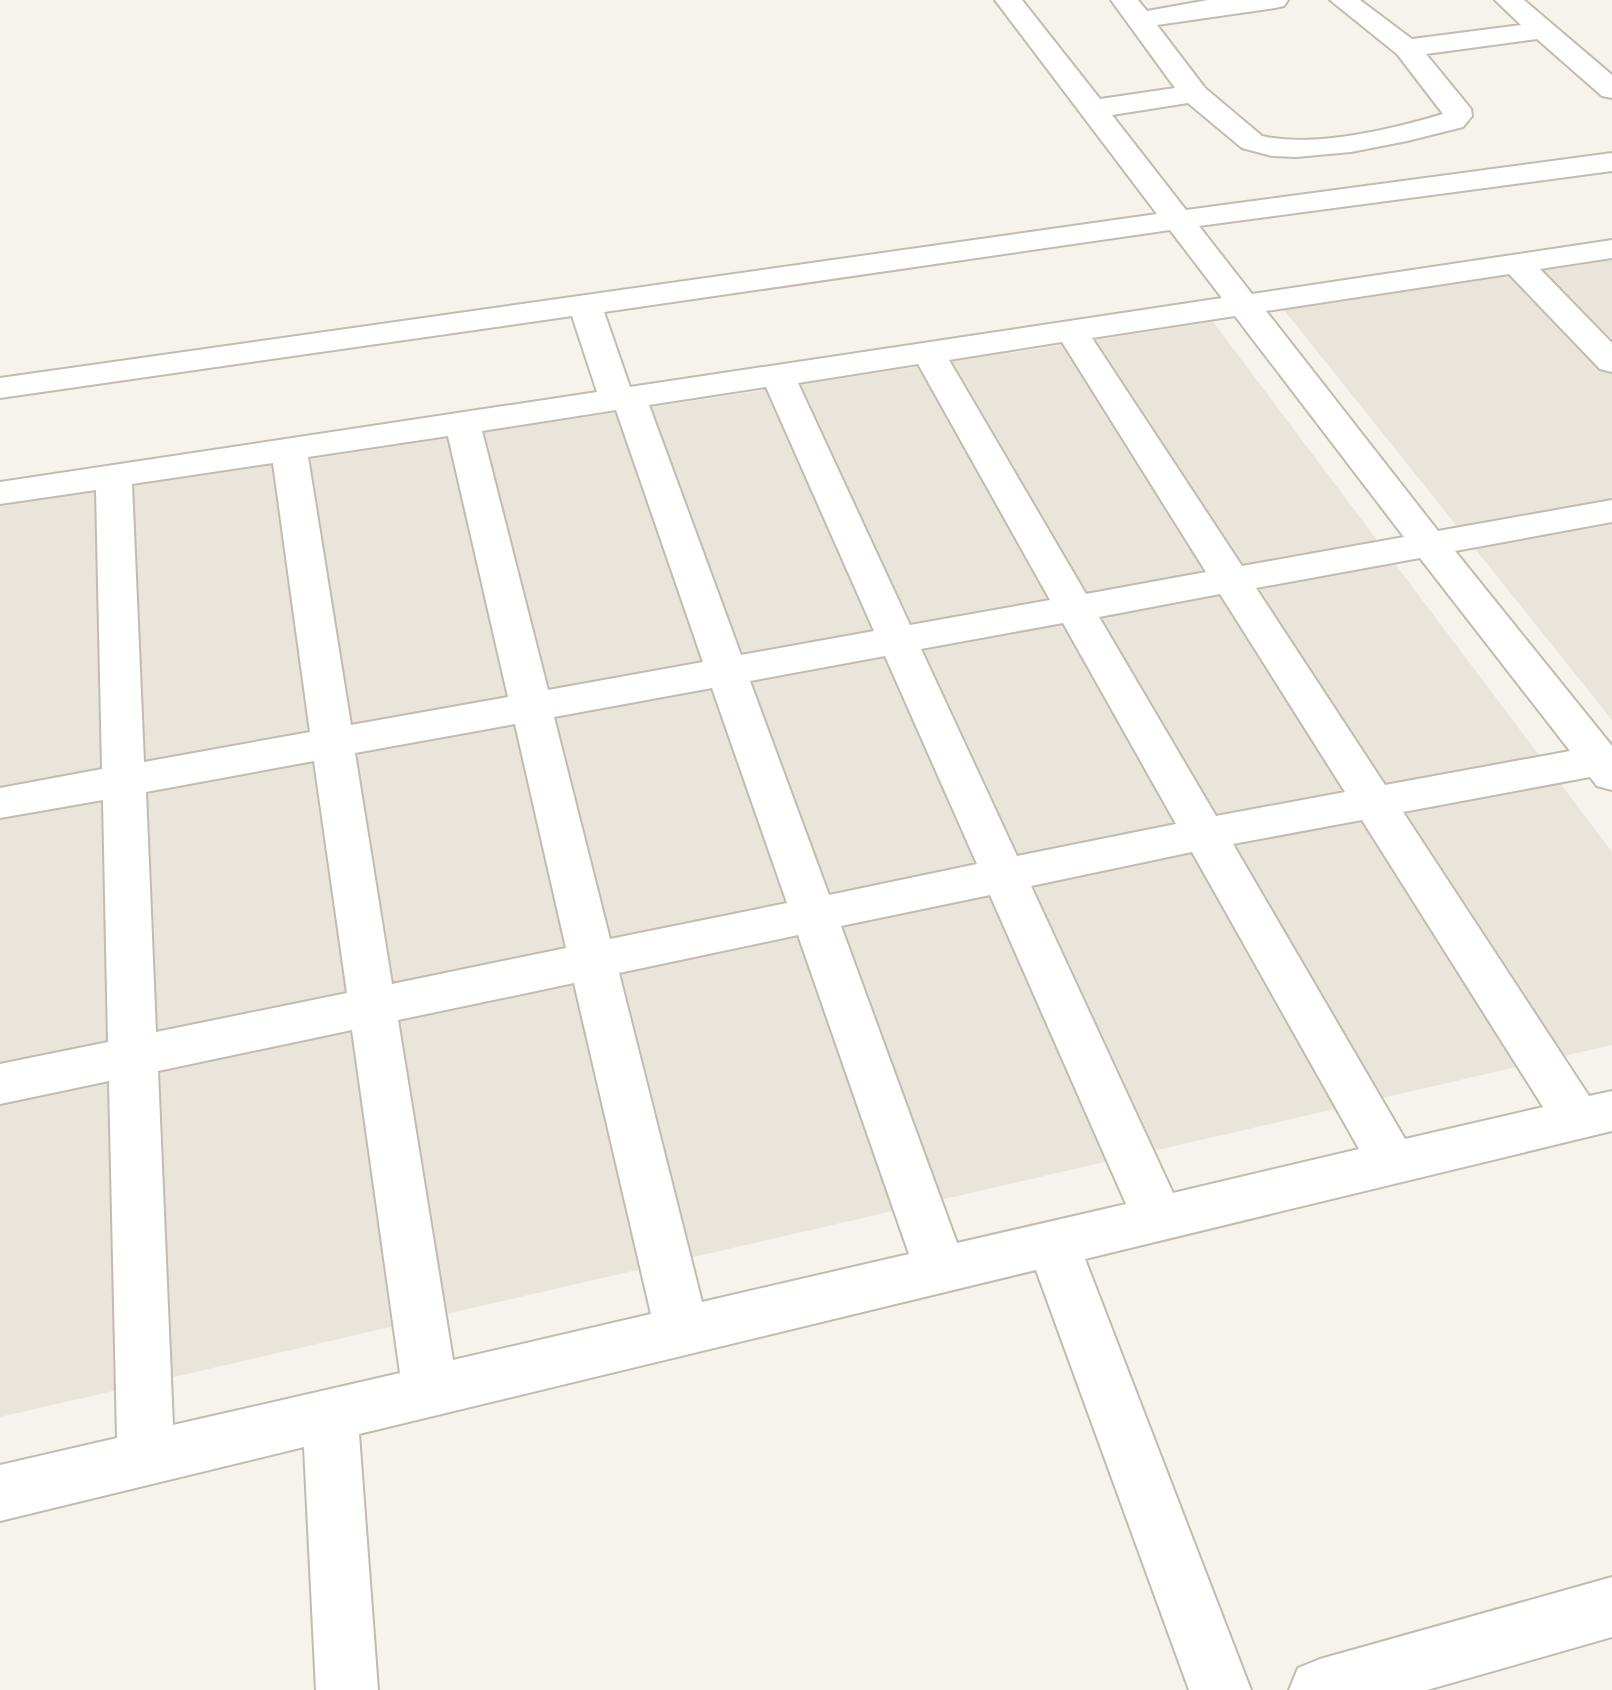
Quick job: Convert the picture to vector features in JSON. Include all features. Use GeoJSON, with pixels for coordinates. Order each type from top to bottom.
{"type":"FeatureCollection","features":[{"type":"Feature","properties":{"kind":"street"},"geometry":{"type":"LineString","coordinates":[[1008,0],[1606,768]]}},
{"type":"Feature","properties":{"kind":"street"},"geometry":{"type":"LineString","coordinates":[[1133,10],[1213,7],[1275,0]]}},
{"type":"Feature","properties":{"kind":"street"},"geometry":{"type":"LineString","coordinates":[[1133,10],[1195,94],[1252,142],[1275,149],[1381,137],[1453,121],[1458,116],[1457,109],[1407,48],[1343,0]]}},
{"type":"Feature","properties":{"kind":"street"},"geometry":{"type":"LineString","coordinates":[[1508,0],[1612,90]]}},
{"type":"Feature","properties":{"kind":"street"},"geometry":{"type":"LineString","coordinates":[[1407,48],[1543,30]]}},
{"type":"Feature","properties":{"kind":"street"},"geometry":{"type":"LineString","coordinates":[[1093,109],[1195,94]]}},
{"type":"Feature","properties":{"kind":"street"},"geometry":{"type":"LineString","coordinates":[[0,388],[1177,220],[1612,162]]}},
{"type":"Feature","properties":{"kind":"street"},"geometry":{"type":"LineString","coordinates":[[0,493],[1612,249]]}},
{"type":"Feature","properties":{"kind":"street"},"geometry":{"type":"LineString","coordinates":[[1517,264],[1612,362]]}},
{"type":"Feature","properties":{"kind":"street"},"geometry":{"type":"LineString","coordinates":[[585,305],[726,671],[941,1270]]}},
{"type":"Feature","properties":{"kind":"street"},"geometry":{"type":"LineString","coordinates":[[0,1493],[1595,1116],[1374,802],[1072,332]]}},
{"type":"Feature","properties":{"kind":"street"},"geometry":{"type":"LineString","coordinates":[[928,353],[1393,1163]]}},
{"type":"Feature","properties":{"kind":"street"},"geometry":{"type":"LineString","coordinates":[[778,376],[1159,1219]]}},
{"type":"Feature","properties":{"kind":"street"},"geometry":{"type":"LineString","coordinates":[[463,424],[682,1331]]}},
{"type":"Feature","properties":{"kind":"street"},"geometry":{"type":"LineString","coordinates":[[289,450],[430,1392]]}},
{"type":"Feature","properties":{"kind":"street"},"geometry":{"type":"LineString","coordinates":[[114,476],[146,1459]]}},
{"type":"Feature","properties":{"kind":"street"},"geometry":{"type":"LineString","coordinates":[[0,803],[1428,543],[1609,516]]}},
{"type":"Feature","properties":{"kind":"street"},"geometry":{"type":"LineString","coordinates":[[0,1084],[1203,834],[1374,802],[1606,768]]}},
{"type":"Feature","properties":{"kind":"street"},"geometry":{"type":"LineString","coordinates":[[1053,1244],[1220,1690]]}},
{"type":"Feature","properties":{"kind":"street"},"geometry":{"type":"LineString","coordinates":[[330,1415],[347,1690]]}},
{"type":"Feature","properties":{"kind":"street"},"geometry":{"type":"LineString","coordinates":[[1320,1690],[1612,1607]]}},
{"type":"Feature","properties":{"kind":"shaded area"},"geometry":{"type":"Polygon","coordinates":[[[1612,260],[1612,720],[1284,310],[1612,260]]]}},
{"type":"Feature","properties":{"kind":"shaded area"},"geometry":{"type":"Polygon","coordinates":[[[1213,322],[1612,852],[1612,1045],[0,1417],[0,506],[1213,322]]]}}]}
